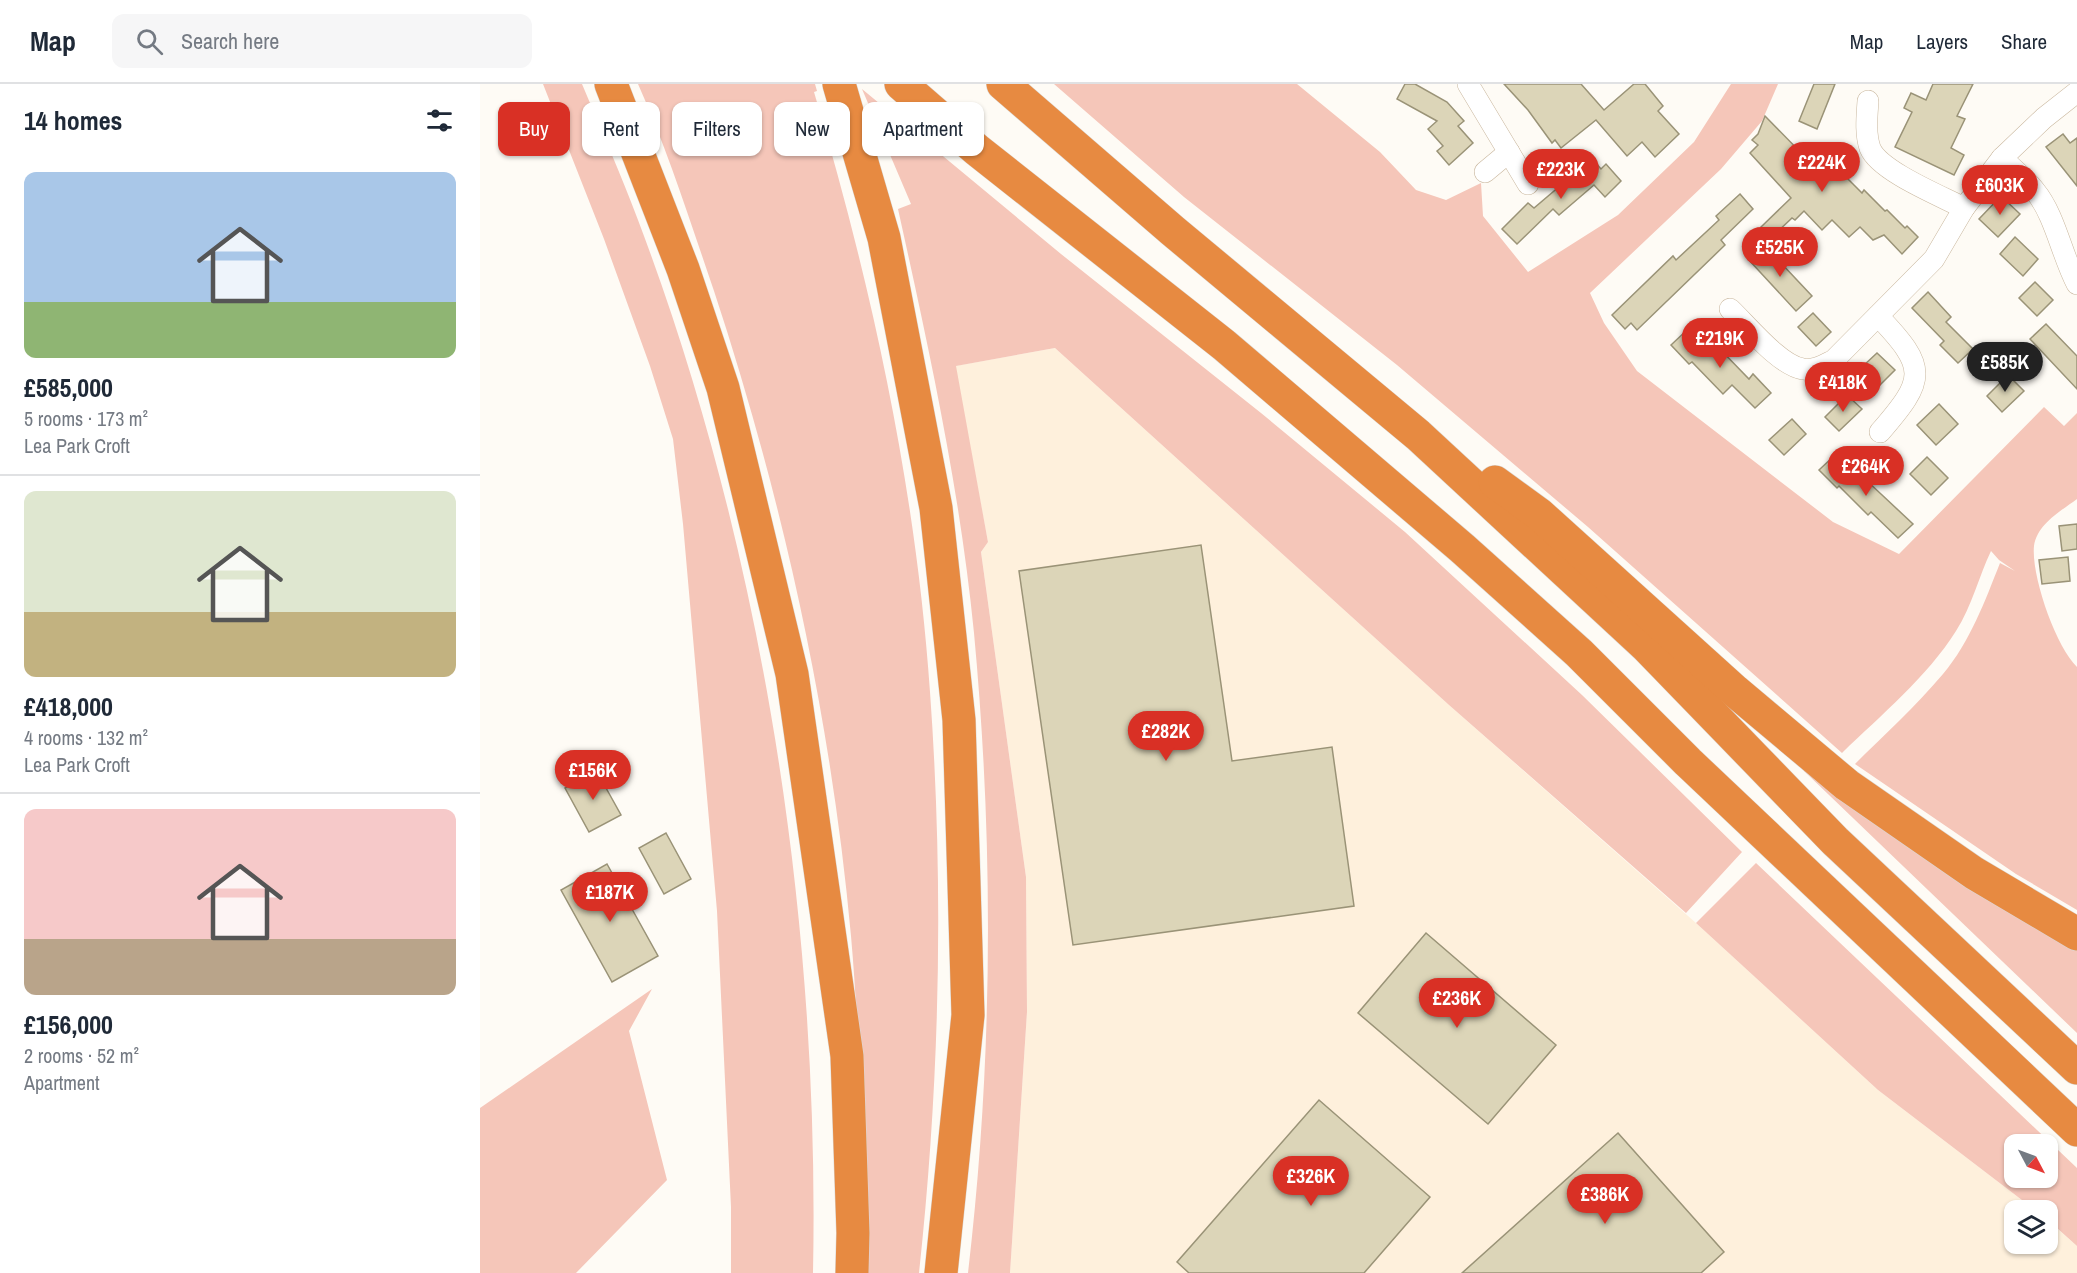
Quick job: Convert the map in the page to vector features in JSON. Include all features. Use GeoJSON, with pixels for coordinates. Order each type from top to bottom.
{"type":"FeatureCollection","features":[{"type":"Feature","properties":{"kind":"highway"},"geometry":{"type":"LineString","coordinates":[[611,84],[682,269],[723,388],[792,674],[847,1056],[853,1233],[852,1273]]}},
{"type":"Feature","properties":{"kind":"highway"},"geometry":{"type":"LineString","coordinates":[[839,84],[884,238],[936,508],[959,720],[968,1015],[941,1273]]}},
{"type":"Feature","properties":{"kind":"highway"},"geometry":{"type":"LineString","coordinates":[[900,84],[978,150],[1241,360],[1462,548],[1579,653],[1688,762],[2077,1130]]}},
{"type":"Feature","properties":{"kind":"highway"},"geometry":{"type":"LineString","coordinates":[[1002,84],[1173,231],[1418,435],[1647,647],[1835,841],[2077,1068]]}},
{"type":"Feature","properties":{"kind":"highway"},"geometry":{"type":"LineString","coordinates":[[1357,383],[1539,514],[1735,691],[1847,785],[1974,873],[2077,934]]}},
{"type":"Feature","properties":{"kind":"street"},"geometry":{"type":"LineString","coordinates":[[1468,84],[1528,184]]}},
{"type":"Feature","properties":{"kind":"street"},"geometry":{"type":"LineString","coordinates":[[1730,309],[1787,364],[1803,369],[1818,368],[1834,360],[1934,259],[1964,208],[2002,158],[2044,118],[2077,92]]}},
{"type":"Feature","properties":{"kind":"street"},"geometry":{"type":"LineString","coordinates":[[1868,101],[1867,126],[1870,149],[1884,166],[1964,208]]}},
{"type":"Feature","properties":{"kind":"street"},"geometry":{"type":"LineString","coordinates":[[1485,172],[1509,152]]}},
{"type":"Feature","properties":{"kind":"street"},"geometry":{"type":"LineString","coordinates":[[2002,158],[2037,192],[2077,284]]}},
{"type":"Feature","properties":{"kind":"street"},"geometry":{"type":"LineString","coordinates":[[1878,316],[1900,339],[1910,356],[1915,371],[1914,387],[1904,404],[1880,432]]}},
{"type":"Feature","properties":{"kind":"shaded area"},"geometry":{"type":"Polygon","coordinates":[[[543,84],[582,84],[590,102],[582,102],[582,156],[612,156],[625,186],[682,346],[719,474],[750,605],[775,738],[794,872],[806,1006],[813,1140],[813,1273],[731,1273],[731,1207],[717,911],[683,524],[673,439],[650,366],[570,153],[570,102],[550,102],[543,84]]]}},
{"type":"Feature","properties":{"kind":"shaded area"},"geometry":{"type":"Polygon","coordinates":[[[638,84],[815,84],[817,91],[814,92],[817,102],[774,102],[774,156],[832,156],[855,239],[902,464],[914,540],[930,692],[937,837],[938,983],[932,1128],[919,1273],[863,1273],[859,1062],[851,936],[831,772],[817,691],[782,529],[739,370],[660,138],[660,102],[645,102],[638,84]]]}},
{"type":"Feature","properties":{"kind":"shaded area"},"geometry":{"type":"Polygon","coordinates":[[[1054,84],[1297,84],[1380,152],[1416,190],[1446,200],[1481,183],[1483,216],[1528,272],[1618,215],[1694,142],[1731,84],[1778,84],[1762,121],[1721,169],[1590,293],[1604,323],[1637,371],[1833,522],[1899,554],[2044,407],[2064,426],[2077,413],[2077,499],[2057,513],[2040,531],[2034,546],[2034,559],[2036,575],[2053,628],[2077,667],[2077,910],[2016,874],[1855,764],[1922,697],[1953,662],[1976,621],[2000,563],[2015,571],[1991,551],[1967,611],[1944,648],[1903,695],[1842,753],[1588,527],[1397,365],[1184,197],[1054,84]]]}},
{"type":"Feature","properties":{"kind":"shaded area"},"geometry":{"type":"Polygon","coordinates":[[[862,89],[878,102],[868,102],[862,89]]]}},
{"type":"Feature","properties":{"kind":"shaded area"},"geometry":{"type":"Polygon","coordinates":[[[891,156],[943,156],[1405,532],[1582,695],[1742,852],[1686,913],[1449,705],[1055,348],[956,366],[988,542],[981,552],[1026,877],[1027,1012],[1010,1273],[968,1273],[982,1113],[988,953],[981,713],[961,526],[921,314],[898,209],[911,204],[891,156]]]}},
{"type":"Feature","properties":{"kind":"shaded area"},"geometry":{"type":"Polygon","coordinates":[[[1055,348],[1449,705],[1696,923],[1878,1090],[2022,1200],[2004,1200],[2004,1254],[2058,1254],[2058,1229],[2077,1246],[2077,1273],[1010,1273],[1027,1012],[1026,877],[981,552],[988,542],[955,366],[1055,348]]]}},
{"type":"Feature","properties":{"kind":"shaded area"},"geometry":{"type":"Polygon","coordinates":[[[1808,767],[2020,917],[2077,951],[2077,1033],[1804,771],[1808,767]]]}},
{"type":"Feature","properties":{"kind":"shaded area"},"geometry":{"type":"Polygon","coordinates":[[[1756,863],[2041,1134],[2004,1134],[2004,1186],[1878,1090],[1696,923],[1756,863]]]}},
{"type":"Feature","properties":{"kind":"shaded area"},"geometry":{"type":"Polygon","coordinates":[[[652,989],[629,1031],[667,1180],[576,1273],[480,1273],[480,1108],[652,989]]]}},
{"type":"Feature","properties":{"kind":"shaded area"},"geometry":{"type":"Polygon","coordinates":[[[2058,1150],[2077,1168],[2077,1246],[2058,1229],[2058,1200],[2022,1200],[2006,1188],[2058,1188],[2058,1150]]]}},
{"type":"Feature","properties":{"kind":"building"},"geometry":{"type":"Polygon","coordinates":[[[1405,84],[1415,84],[1447,102],[1464,121],[1458,126],[1473,143],[1449,165],[1437,151],[1443,146],[1428,129],[1437,121],[1397,99],[1405,84]]]}},
{"type":"Feature","properties":{"kind":"building"},"geometry":{"type":"Polygon","coordinates":[[[1504,84],[1581,84],[1604,110],[1634,84],[1645,84],[1663,106],[1658,111],[1679,134],[1655,157],[1642,142],[1627,156],[1596,120],[1561,148],[1555,140],[1552,143],[1528,110],[1504,84]]]}},
{"type":"Feature","properties":{"kind":"building"},"geometry":{"type":"Polygon","coordinates":[[[1814,84],[1835,84],[1817,129],[1799,121],[1814,84]]]}},
{"type":"Feature","properties":{"kind":"building"},"geometry":{"type":"Polygon","coordinates":[[[1933,84],[1973,84],[1957,116],[1965,119],[1951,148],[1964,155],[1954,175],[1895,147],[1912,112],[1904,108],[1911,93],[1926,100],[1933,84]]]}},
{"type":"Feature","properties":{"kind":"building"},"geometry":{"type":"Polygon","coordinates":[[[1765,116],[1813,165],[1820,158],[1839,178],[1843,174],[1862,193],[1864,190],[1885,211],[1887,210],[1918,237],[1902,254],[1884,235],[1873,240],[1860,227],[1849,237],[1832,220],[1822,230],[1804,211],[1795,220],[1792,218],[1771,238],[1761,227],[1791,198],[1750,153],[1758,145],[1752,140],[1758,134],[1765,116]]]}},
{"type":"Feature","properties":{"kind":"building"},"geometry":{"type":"Polygon","coordinates":[[[2063,134],[2070,143],[2077,138],[2077,186],[2046,147],[2063,134]]]}},
{"type":"Feature","properties":{"kind":"building"},"geometry":{"type":"Polygon","coordinates":[[[1595,162],[1601,169],[1606,164],[1621,181],[1605,197],[1594,185],[1559,215],[1553,209],[1517,244],[1502,229],[1528,203],[1534,208],[1567,180],[1571,184],[1595,162]]]}},
{"type":"Feature","properties":{"kind":"building"},"geometry":{"type":"Polygon","coordinates":[[[1740,194],[1753,209],[1721,240],[1725,245],[1637,330],[1631,323],[1625,329],[1612,315],[1673,256],[1676,260],[1719,220],[1716,216],[1740,194]]]}},
{"type":"Feature","properties":{"kind":"building"},"geometry":{"type":"Polygon","coordinates":[[[2001,196],[2020,214],[1998,237],[1979,219],[2001,196]]]}},
{"type":"Feature","properties":{"kind":"building"},"geometry":{"type":"Polygon","coordinates":[[[2015,237],[2038,259],[2023,276],[2000,254],[2015,237]]]}},
{"type":"Feature","properties":{"kind":"building"},"geometry":{"type":"Polygon","coordinates":[[[1763,244],[1812,296],[1796,311],[1748,259],[1763,244]]]}},
{"type":"Feature","properties":{"kind":"building"},"geometry":{"type":"Polygon","coordinates":[[[2035,282],[2053,300],[2037,316],[2019,298],[2035,282]]]}},
{"type":"Feature","properties":{"kind":"building"},"geometry":{"type":"Polygon","coordinates":[[[1928,292],[1951,317],[1946,322],[1973,349],[1958,363],[1940,345],[1944,341],[1912,308],[1928,292]]]}},
{"type":"Feature","properties":{"kind":"building"},"geometry":{"type":"Polygon","coordinates":[[[1813,313],[1831,332],[1816,346],[1798,327],[1813,313]]]}},
{"type":"Feature","properties":{"kind":"building"},"geometry":{"type":"Polygon","coordinates":[[[2046,324],[2077,356],[2077,389],[2030,339],[2046,324]]]}},
{"type":"Feature","properties":{"kind":"building"},"geometry":{"type":"Polygon","coordinates":[[[1687,330],[1709,353],[1717,346],[1749,379],[1753,374],[1771,393],[1755,408],[1732,385],[1723,394],[1692,362],[1689,364],[1671,345],[1687,330]]]}},
{"type":"Feature","properties":{"kind":"building"},"geometry":{"type":"Polygon","coordinates":[[[1877,353],[1895,370],[1880,385],[1862,367],[1877,353]]]}},
{"type":"Feature","properties":{"kind":"building"},"geometry":{"type":"Polygon","coordinates":[[[2008,375],[2024,391],[2002,412],[1987,396],[2008,375]]]}},
{"type":"Feature","properties":{"kind":"building"},"geometry":{"type":"Polygon","coordinates":[[[1847,395],[1862,409],[1839,431],[1825,417],[1847,395]]]}},
{"type":"Feature","properties":{"kind":"building"},"geometry":{"type":"Polygon","coordinates":[[[1939,404],[1958,424],[1936,445],[1917,425],[1939,404]]]}},
{"type":"Feature","properties":{"kind":"building"},"geometry":{"type":"Polygon","coordinates":[[[1792,419],[1806,434],[1784,455],[1769,440],[1792,419]]]}},
{"type":"Feature","properties":{"kind":"building"},"geometry":{"type":"Polygon","coordinates":[[[1835,455],[1862,483],[1865,479],[1913,524],[1898,538],[1871,512],[1868,515],[1819,470],[1835,455]]]}},
{"type":"Feature","properties":{"kind":"building"},"geometry":{"type":"Polygon","coordinates":[[[1927,457],[1948,478],[1931,495],[1910,474],[1927,457]]]}},
{"type":"Feature","properties":{"kind":"building"},"geometry":{"type":"Polygon","coordinates":[[[2077,524],[2077,549],[2062,551],[2059,526],[2077,524]]]}},
{"type":"Feature","properties":{"kind":"building"},"geometry":{"type":"Polygon","coordinates":[[[1201,545],[1232,761],[1332,747],[1354,906],[1073,945],[1019,571],[1201,545]]]}},
{"type":"Feature","properties":{"kind":"building"},"geometry":{"type":"Polygon","coordinates":[[[2068,557],[2070,581],[2042,584],[2039,560],[2068,557]]]}},
{"type":"Feature","properties":{"kind":"building"},"geometry":{"type":"Polygon","coordinates":[[[596,770],[621,815],[589,832],[565,788],[596,770]]]}},
{"type":"Feature","properties":{"kind":"building"},"geometry":{"type":"Polygon","coordinates":[[[666,833],[691,879],[664,894],[639,848],[666,833]]]}},
{"type":"Feature","properties":{"kind":"building"},"geometry":{"type":"Polygon","coordinates":[[[607,864],[658,956],[612,982],[561,890],[607,864]]]}},
{"type":"Feature","properties":{"kind":"building"},"geometry":{"type":"Polygon","coordinates":[[[1426,933],[1556,1045],[1488,1124],[1358,1013],[1426,933]]]}},
{"type":"Feature","properties":{"kind":"building"},"geometry":{"type":"Polygon","coordinates":[[[1319,1100],[1430,1197],[1364,1273],[1189,1273],[1177,1262],[1319,1100]]]}},
{"type":"Feature","properties":{"kind":"building"},"geometry":{"type":"Polygon","coordinates":[[[1618,1133],[1724,1252],[1701,1273],[1462,1273],[1618,1133]]]}}]}
